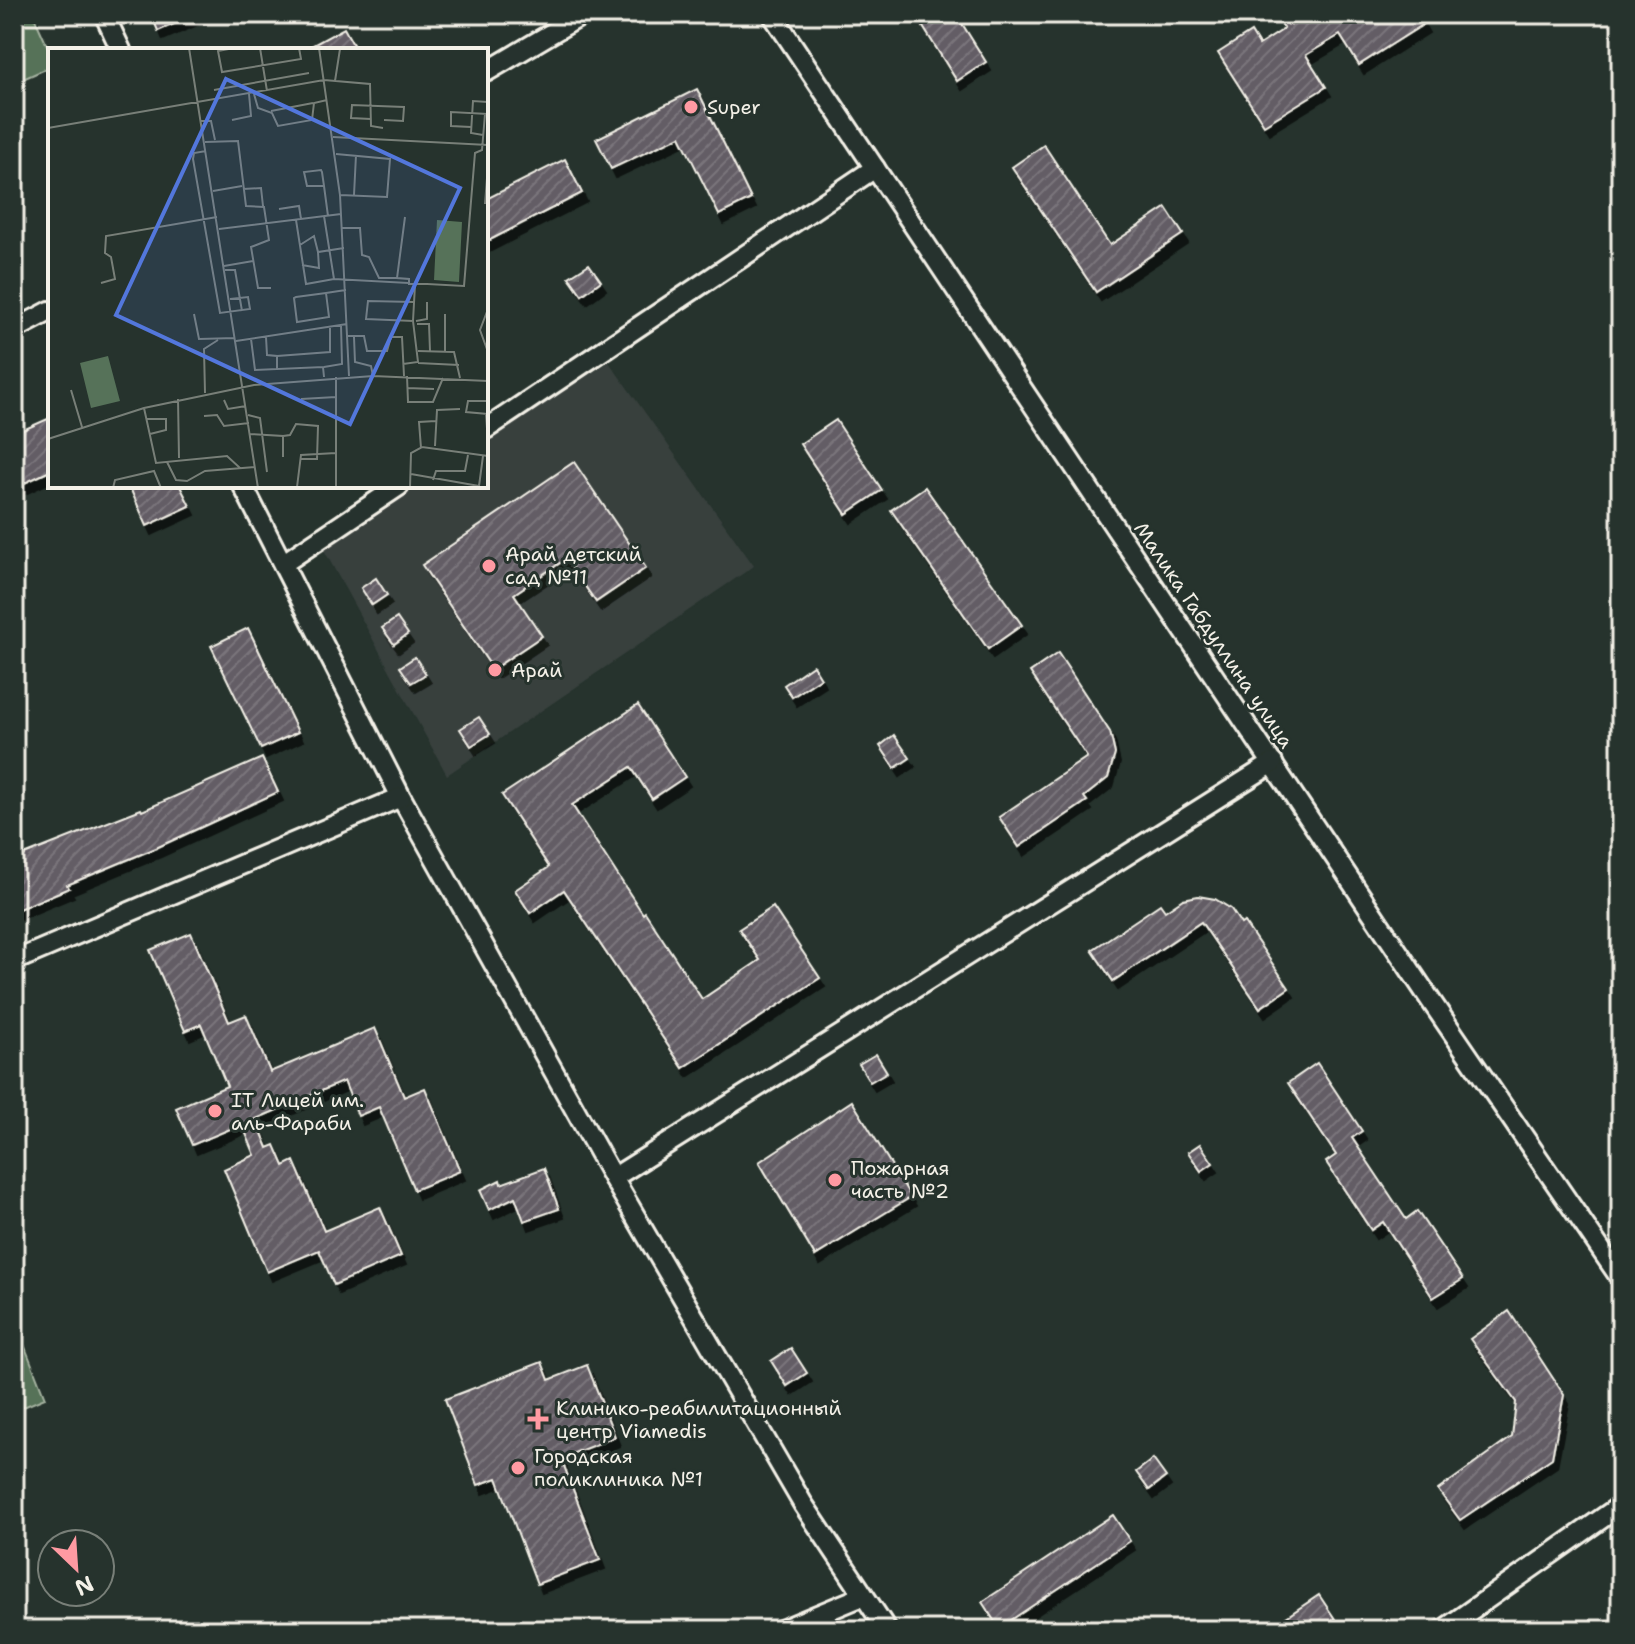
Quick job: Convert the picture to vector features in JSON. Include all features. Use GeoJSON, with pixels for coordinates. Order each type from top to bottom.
{"type":"FeatureCollection","features":[{"type":"Feature","properties":{"kind":"street"},"geometry":{"type":"LineString","coordinates":[[104,14],[120,48]]}},
{"type":"Feature","properties":{"kind":"street"},"geometry":{"type":"LineString","coordinates":[[488,71],[584,14]]}},
{"type":"Feature","properties":{"kind":"street","name":"Малика Габдуллина улица"},"geometry":{"type":"LineString","coordinates":[[772,14],[1621,1279]]}},
{"type":"Feature","properties":{"kind":"street"},"geometry":{"type":"LineString","coordinates":[[488,428],[875,168]]}},
{"type":"Feature","properties":{"kind":"street"},"geometry":{"type":"LineString","coordinates":[[14,330],[48,312]]}},
{"type":"Feature","properties":{"kind":"street"},"geometry":{"type":"LineString","coordinates":[[244,488],[401,797],[613,1178],[803,1504],[887,1630]]}},
{"type":"Feature","properties":{"kind":"street"},"geometry":{"type":"LineString","coordinates":[[284,563],[396,488]]}},
{"type":"Feature","properties":{"kind":"street"},"geometry":{"type":"LineString","coordinates":[[613,1178],[1273,763]]}},
{"type":"Feature","properties":{"kind":"street"},"geometry":{"type":"LineString","coordinates":[[14,961],[401,797]]}},
{"type":"Feature","properties":{"kind":"street"},"geometry":{"type":"LineString","coordinates":[[1443,1630],[1621,1505]]}},
{"type":"Feature","properties":{"kind":"street"},"geometry":{"type":"LineString","coordinates":[[781,1630],[863,1596]]}},
{"type":"Feature","properties":{"kind":"shaded area","name":"Арай"},"geometry":{"type":"Polygon","coordinates":[[[609,362],[754,566],[447,775],[324,550],[415,488],[488,488],[488,440],[609,362]]]}},
{"type":"Feature","properties":{"kind":"green space"},"geometry":{"type":"Polygon","coordinates":[[[14,14],[33,14],[48,48],[48,68],[14,83],[14,14]]]}},
{"type":"Feature","properties":{"kind":"green space"},"geometry":{"type":"Polygon","coordinates":[[[14,1319],[45,1398],[14,1411],[14,1319]]]}},
{"type":"Feature","properties":{"kind":"building"},"geometry":{"type":"Polygon","coordinates":[[[151,14],[197,14],[158,31],[151,14]]]}},
{"type":"Feature","properties":{"kind":"building"},"geometry":{"type":"Polygon","coordinates":[[[915,14],[956,14],[986,62],[957,81],[915,14]]]}},
{"type":"Feature","properties":{"kind":"building"},"geometry":{"type":"Polygon","coordinates":[[[1275,14],[1418,14],[1424,24],[1359,65],[1340,35],[1306,55],[1326,87],[1264,125],[1218,53],[1251,32],[1259,45],[1284,29],[1275,14]]]}},
{"type":"Feature","properties":{"kind":"building"},"geometry":{"type":"Polygon","coordinates":[[[344,28],[355,48],[308,48],[344,28]]]}},
{"type":"Feature","properties":{"kind":"building"},"geometry":{"type":"Polygon","coordinates":[[[697,89],[751,199],[719,215],[680,136],[611,169],[596,139],[697,89]]]}},
{"type":"Feature","properties":{"kind":"building"},"geometry":{"type":"Polygon","coordinates":[[[1044,145],[1110,245],[1166,208],[1183,234],[1096,292],[1012,167],[1044,145]]]}},
{"type":"Feature","properties":{"kind":"building"},"geometry":{"type":"Polygon","coordinates":[[[565,159],[582,193],[488,241],[488,198],[565,159]]]}},
{"type":"Feature","properties":{"kind":"building"},"geometry":{"type":"Polygon","coordinates":[[[589,264],[601,281],[582,295],[569,277],[589,264]]]}},
{"type":"Feature","properties":{"kind":"building"},"geometry":{"type":"Polygon","coordinates":[[[48,419],[48,472],[14,488],[14,434],[48,419]]]}},
{"type":"Feature","properties":{"kind":"building"},"geometry":{"type":"Polygon","coordinates":[[[836,420],[882,490],[846,514],[800,444],[836,420]]]}},
{"type":"Feature","properties":{"kind":"building","name":"Арай детский сад №11"},"geometry":{"type":"Polygon","coordinates":[[[574,462],[646,568],[596,602],[566,559],[514,594],[542,636],[493,669],[422,565],[574,462]]]}},
{"type":"Feature","properties":{"kind":"building"},"geometry":{"type":"Polygon","coordinates":[[[925,487],[1022,625],[988,649],[891,510],[925,487]]]}},
{"type":"Feature","properties":{"kind":"building"},"geometry":{"type":"Polygon","coordinates":[[[130,488],[181,488],[190,506],[147,526],[130,488]]]}},
{"type":"Feature","properties":{"kind":"building"},"geometry":{"type":"Polygon","coordinates":[[[376,578],[387,595],[372,605],[361,588],[376,578]]]}},
{"type":"Feature","properties":{"kind":"building"},"geometry":{"type":"Polygon","coordinates":[[[397,618],[408,634],[394,644],[382,628],[397,618]]]}},
{"type":"Feature","properties":{"kind":"building"},"geometry":{"type":"Polygon","coordinates":[[[248,628],[298,732],[261,749],[211,646],[248,628]]]}},
{"type":"Feature","properties":{"kind":"building"},"geometry":{"type":"Polygon","coordinates":[[[1058,653],[1110,732],[1115,754],[1108,778],[1084,797],[1087,801],[1019,847],[999,817],[1087,757],[1030,672],[1058,653]]]}},
{"type":"Feature","properties":{"kind":"building"},"geometry":{"type":"Polygon","coordinates":[[[415,657],[426,674],[411,683],[400,667],[415,657]]]}},
{"type":"Feature","properties":{"kind":"building"},"geometry":{"type":"Polygon","coordinates":[[[813,665],[821,678],[792,697],[784,685],[813,665]]]}},
{"type":"Feature","properties":{"kind":"building"},"geometry":{"type":"Polygon","coordinates":[[[638,705],[685,777],[652,799],[631,767],[572,805],[643,914],[645,912],[702,999],[760,960],[739,929],[773,907],[820,978],[683,1068],[564,890],[530,913],[515,890],[549,867],[502,795],[638,705]]]}},
{"type":"Feature","properties":{"kind":"building"},"geometry":{"type":"Polygon","coordinates":[[[479,717],[490,734],[471,746],[460,729],[479,717]]]}},
{"type":"Feature","properties":{"kind":"building"},"geometry":{"type":"Polygon","coordinates":[[[894,735],[910,758],[895,768],[880,746],[894,735]]]}},
{"type":"Feature","properties":{"kind":"building"},"geometry":{"type":"Polygon","coordinates":[[[262,758],[278,792],[14,911],[14,859],[142,811],[262,758]]]}},
{"type":"Feature","properties":{"kind":"building"},"geometry":{"type":"Polygon","coordinates":[[[1198,896],[1215,899],[1231,909],[1241,924],[1244,922],[1289,988],[1260,1008],[1201,922],[1113,981],[1092,950],[1160,904],[1165,911],[1183,899],[1198,896]]]}},
{"type":"Feature","properties":{"kind":"building","name":"IT Лицей им. аль-Фараби"},"geometry":{"type":"Polygon","coordinates":[[[191,933],[229,1022],[246,1015],[270,1072],[375,1028],[404,1097],[425,1088],[460,1171],[414,1190],[379,1107],[358,1116],[344,1081],[256,1119],[268,1148],[275,1145],[284,1166],[294,1161],[324,1231],[380,1207],[401,1256],[334,1285],[319,1250],[267,1272],[224,1169],[255,1155],[242,1124],[192,1145],[176,1108],[227,1086],[201,1024],[185,1031],[150,950],[191,933]]]}},
{"type":"Feature","properties":{"kind":"building"},"geometry":{"type":"Polygon","coordinates":[[[876,1054],[887,1072],[870,1082],[859,1064],[876,1054]]]}},
{"type":"Feature","properties":{"kind":"building"},"geometry":{"type":"Polygon","coordinates":[[[1317,1063],[1362,1131],[1352,1138],[1406,1219],[1417,1211],[1463,1279],[1433,1298],[1383,1222],[1371,1230],[1326,1162],[1336,1155],[1288,1083],[1317,1063]]]}},
{"type":"Feature","properties":{"kind":"building","name":"Пожарная часть №2"},"geometry":{"type":"Polygon","coordinates":[[[852,1101],[911,1197],[815,1256],[759,1162],[852,1101]]]}},
{"type":"Feature","properties":{"kind":"building"},"geometry":{"type":"Polygon","coordinates":[[[1200,1144],[1213,1163],[1201,1171],[1188,1152],[1200,1144]]]}},
{"type":"Feature","properties":{"kind":"building"},"geometry":{"type":"Polygon","coordinates":[[[544,1168],[559,1209],[524,1221],[515,1197],[489,1210],[480,1190],[500,1180],[501,1184],[544,1168]]]}},
{"type":"Feature","properties":{"kind":"building"},"geometry":{"type":"Polygon","coordinates":[[[1509,1311],[1564,1395],[1552,1458],[1460,1520],[1438,1490],[1512,1437],[1516,1402],[1470,1339],[1509,1311]]]}},
{"type":"Feature","properties":{"kind":"building"},"geometry":{"type":"Polygon","coordinates":[[[791,1348],[807,1373],[787,1386],[771,1361],[791,1348]]]}},
{"type":"Feature","properties":{"kind":"building","name":"Городская поликлиника №1"},"geometry":{"type":"Polygon","coordinates":[[[542,1362],[549,1380],[587,1365],[615,1437],[561,1458],[600,1560],[537,1584],[497,1478],[478,1485],[445,1399],[542,1362]]]}},
{"type":"Feature","properties":{"kind":"building"},"geometry":{"type":"Polygon","coordinates":[[[1153,1459],[1166,1477],[1149,1490],[1136,1472],[1153,1459]]]}},
{"type":"Feature","properties":{"kind":"building"},"geometry":{"type":"Polygon","coordinates":[[[1113,1515],[1130,1541],[999,1628],[982,1602],[1113,1515]]]}},
{"type":"Feature","properties":{"kind":"building"},"geometry":{"type":"Polygon","coordinates":[[[1319,1595],[1337,1622],[1325,1630],[1267,1630],[1319,1595]]]}},
{"type":"Feature","properties":{"kind":"place","name":"Super"},"geometry":{"type":"Point","coordinates":[691,107]}},
{"type":"Feature","properties":{"kind":"place","name":"Арай детский сад №11"},"geometry":{"type":"Point","coordinates":[489,566]}},
{"type":"Feature","properties":{"kind":"place","name":"Арай"},"geometry":{"type":"Point","coordinates":[495,670]}},
{"type":"Feature","properties":{"kind":"place","name":"IT Лицей им. аль-Фараби"},"geometry":{"type":"Point","coordinates":[215,1111]}},
{"type":"Feature","properties":{"kind":"place","name":"Пожарная часть №2"},"geometry":{"type":"Point","coordinates":[835,1180]}},
{"type":"Feature","properties":{"kind":"place","name":"Клинико-реабилитационный центр Viamedis"},"geometry":{"type":"Point","coordinates":[538,1419]}},
{"type":"Feature","properties":{"kind":"place","name":"Городская поликлиника №1"},"geometry":{"type":"Point","coordinates":[518,1468]}}]}
